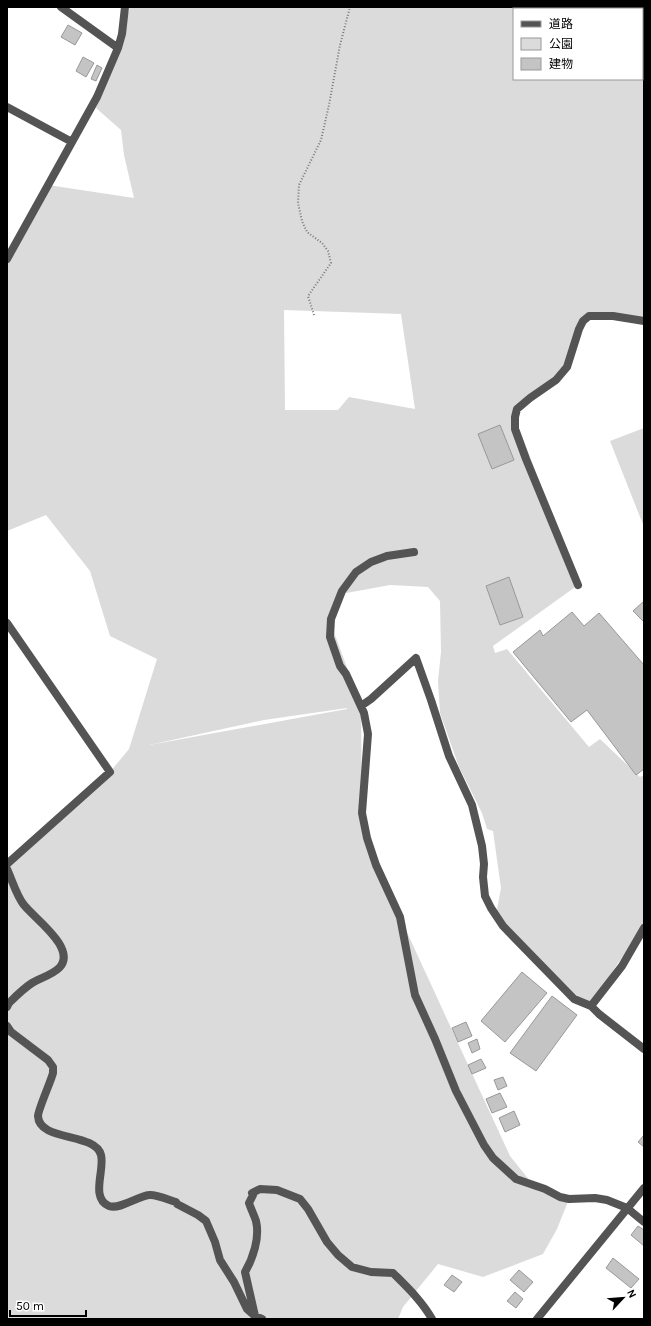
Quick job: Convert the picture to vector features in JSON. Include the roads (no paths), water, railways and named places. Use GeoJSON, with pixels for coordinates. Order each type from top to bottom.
{"type":"FeatureCollection","features":[{"type":"Feature","properties":{"kind":"street"},"geometry":{"type":"LineString","coordinates":[[61,7],[118,48]]}},
{"type":"Feature","properties":{"kind":"street"},"geometry":{"type":"LineString","coordinates":[[7,259],[97,97],[118,48],[122,34],[125,7]]}},
{"type":"Feature","properties":{"kind":"street"},"geometry":{"type":"LineString","coordinates":[[7,107],[72,142]]}},
{"type":"Feature","properties":{"kind":"street"},"geometry":{"type":"LineString","coordinates":[[578,585],[526,459],[515,429],[515,417],[518,409],[530,398],[556,380],[567,367],[579,329],[589,316],[613,316],[644,321]]}},
{"type":"Feature","properties":{"kind":"street"},"geometry":{"type":"LineString","coordinates":[[414,552],[388,556],[371,562],[356,572],[342,591],[331,619],[330,637],[340,666],[346,674],[364,713],[368,734],[362,813],[367,838],[376,865],[400,917],[415,995],[435,1038],[456,1091],[484,1145],[493,1158],[516,1178],[545,1188],[560,1197],[569,1199],[595,1198],[607,1200],[627,1208],[644,1222]]}},
{"type":"Feature","properties":{"kind":"street"},"geometry":{"type":"LineString","coordinates":[[7,623],[110,772],[7,864]]}},
{"type":"Feature","properties":{"kind":"street"},"geometry":{"type":"LineString","coordinates":[[361,706],[371,699],[416,658],[449,756],[472,805],[482,846],[485,896],[491,908],[503,926],[574,999],[591,1006],[644,1049]]}},
{"type":"Feature","properties":{"kind":"street"},"geometry":{"type":"LineString","coordinates":[[7,869],[23,904],[61,945],[64,954],[63,962],[58,969],[32,983],[9,1003],[7,1007]]}},
{"type":"Feature","properties":{"kind":"street"},"geometry":{"type":"LineString","coordinates":[[591,1006],[622,966],[644,928]]}},
{"type":"Feature","properties":{"kind":"street"},"geometry":{"type":"LineString","coordinates":[[7,1026],[11,1032],[48,1060],[53,1067],[54,1073],[38,1115],[40,1123],[44,1128],[89,1143],[98,1149],[101,1154],[102,1162],[99,1190],[104,1203],[110,1207],[117,1207],[150,1195],[176,1202],[176,1204],[198,1215],[206,1221],[215,1242],[220,1260],[234,1282],[247,1309],[258,1317]]}},
{"type":"Feature","properties":{"kind":"street"},"geometry":{"type":"LineString","coordinates":[[537,1319],[644,1188]]}},
{"type":"Feature","properties":{"kind":"street"},"geometry":{"type":"LineString","coordinates":[[258,1317],[245,1272],[251,1261],[257,1237],[256,1222],[249,1203],[253,1195],[252,1193],[260,1189],[277,1190],[300,1199],[308,1209],[327,1242],[338,1255],[352,1267],[371,1272],[393,1273],[409,1288],[432,1319]]}}]}
